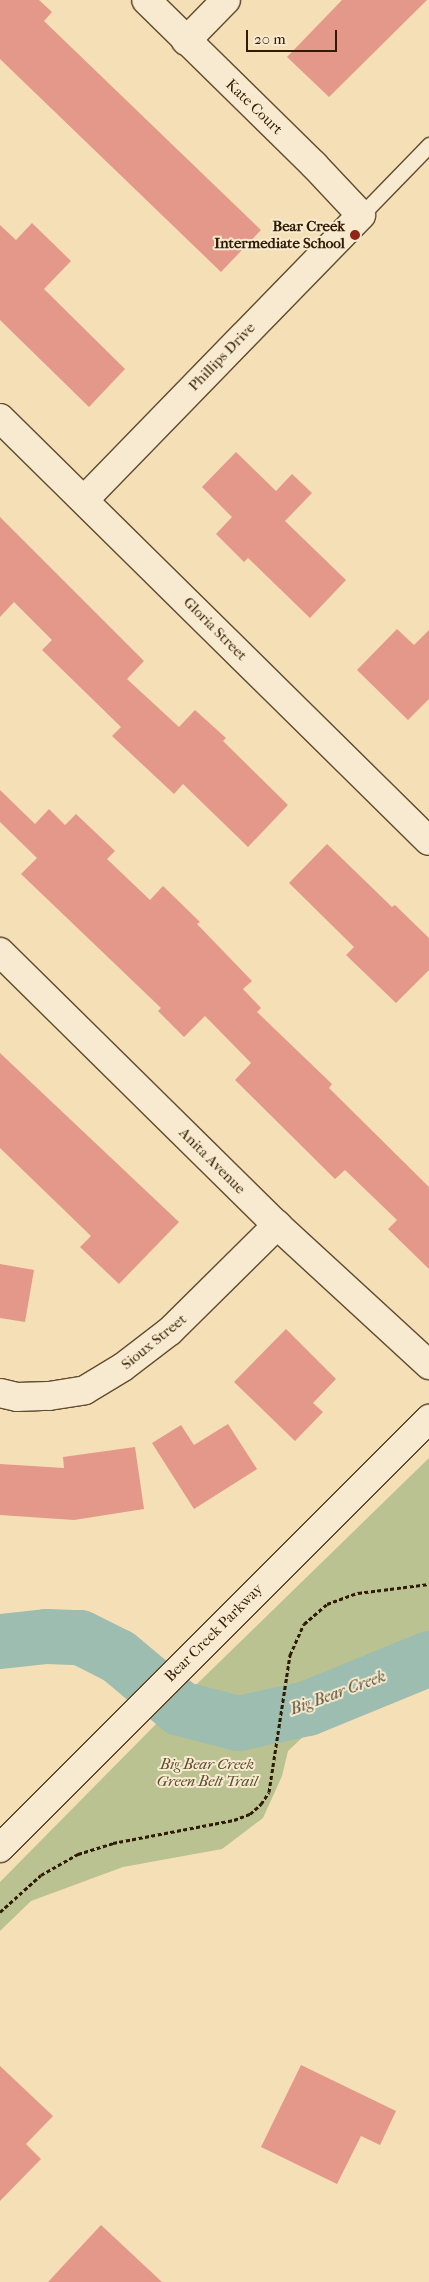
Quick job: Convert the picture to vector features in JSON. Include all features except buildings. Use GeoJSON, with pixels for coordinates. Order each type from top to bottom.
{"type":"FeatureCollection","features":[{"type":"Feature","properties":{"kind":"street","name":"Kate Court"},"geometry":{"type":"LineString","coordinates":[[146,0],[314,165],[361,215]]}},
{"type":"Feature","properties":{"kind":"street"},"geometry":{"type":"LineString","coordinates":[[186,41],[226,0]]}},
{"type":"Feature","properties":{"kind":"street","name":"Phillips Drive"},"geometry":{"type":"LineString","coordinates":[[84,500],[361,215]]}},
{"type":"Feature","properties":{"kind":"street","name":"Gloria Street"},"geometry":{"type":"LineString","coordinates":[[0,418],[429,841]]}},
{"type":"Feature","properties":{"kind":"street","name":"Anita Avenue"},"geometry":{"type":"LineString","coordinates":[[0,952],[277,1225],[429,1365]]}},
{"type":"Feature","properties":{"kind":"street","name":"Sioux Street"},"geometry":{"type":"LineString","coordinates":[[0,1393],[16,1397],[49,1396],[85,1390],[123,1367],[170,1331],[277,1225]]}},
{"type":"Feature","properties":{"kind":"street","name":"Bear Creek Parkway"},"geometry":{"type":"LineString","coordinates":[[0,1848],[429,1418]]}},
{"type":"Feature","properties":{"kind":"lane"},"geometry":{"type":"LineString","coordinates":[[361,215],[429,145]]}},
{"type":"Feature","properties":{"kind":"path"},"geometry":{"type":"LineString","coordinates":[[0,1912],[41,1875],[78,1854],[113,1843],[234,1820],[250,1814],[261,1804],[269,1792],[290,1655],[304,1624],[327,1604],[358,1593],[429,1584]]}},
{"type":"Feature","properties":{"kind":"green space","name":"Big Bear Creek Green Belt Trail"},"geometry":{"type":"Polygon","coordinates":[[[429,1458],[429,1663],[342,1700],[288,1751],[282,1776],[263,1818],[222,1849],[123,1867],[31,1901],[0,1931],[0,1882],[163,1717],[429,1458]]]}},
{"type":"Feature","properties":{"kind":"waterway","name":"Big Bear Creek"},"geometry":{"type":"LineString","coordinates":[[0,1641],[46,1636],[80,1637],[118,1656],[180,1708],[238,1723],[307,1708],[429,1658]]}},
{"type":"Feature","properties":{"kind":"place","name":"Bear Creek Intermediate School"},"geometry":{"type":"Point","coordinates":[355,235]}}]}
